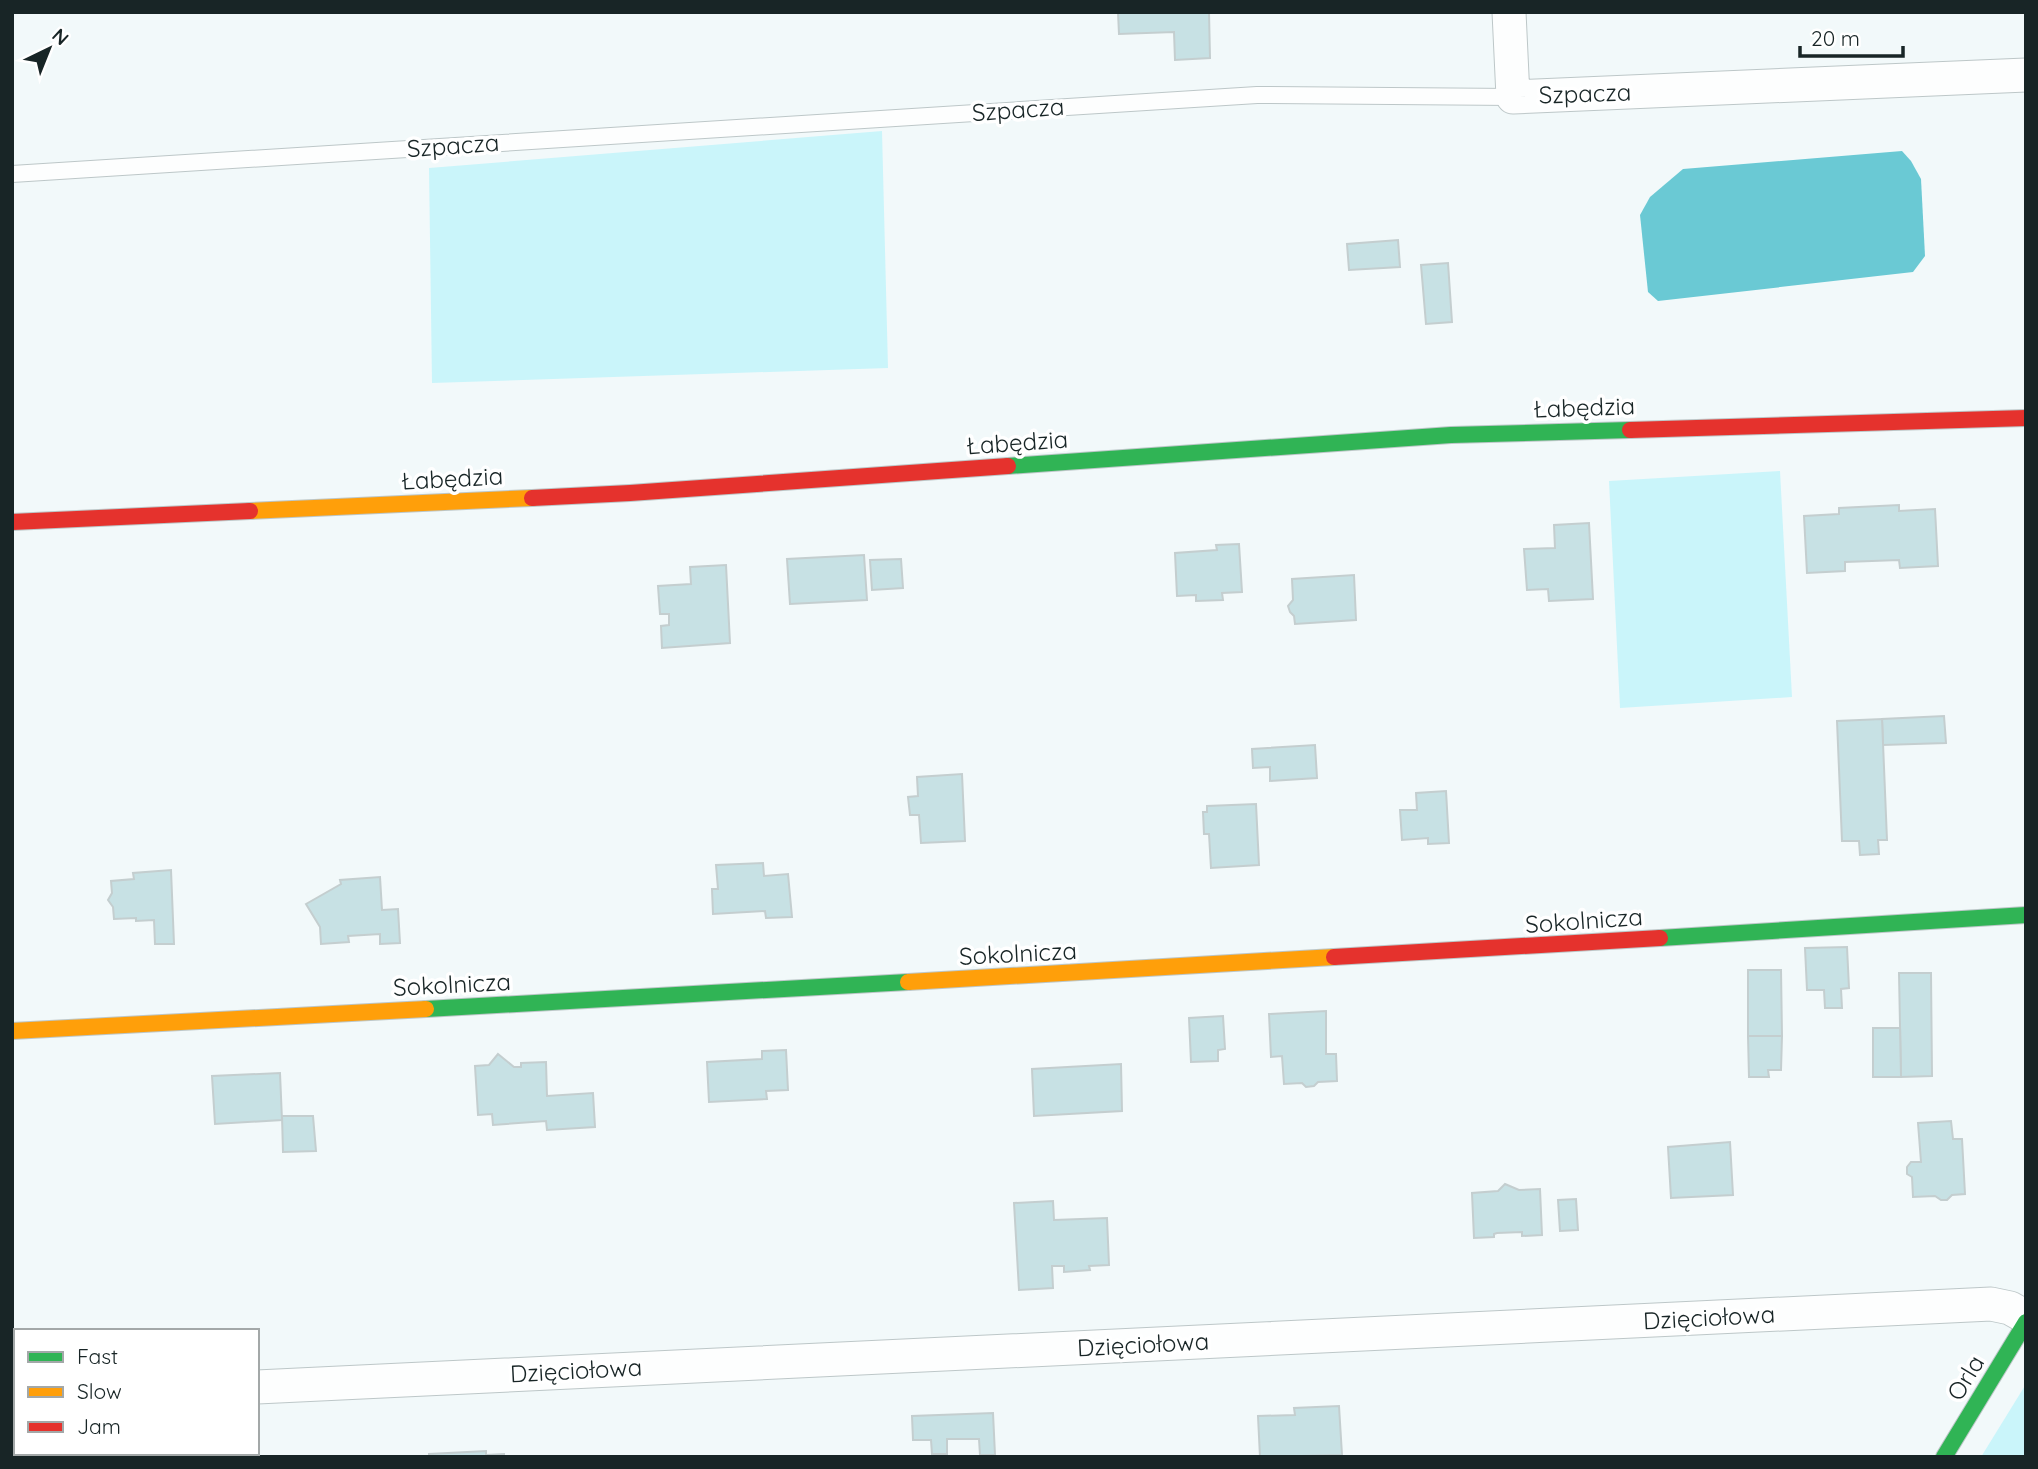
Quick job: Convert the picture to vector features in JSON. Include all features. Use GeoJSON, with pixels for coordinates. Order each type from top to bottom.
{"type":"FeatureCollection","features":[{"type":"Feature","properties":{"kind":"street"},"geometry":{"type":"LineString","coordinates":[[1509,12],[1513,97]]}},
{"type":"Feature","properties":{"kind":"street","name":"Szpacza"},"geometry":{"type":"LineString","coordinates":[[1513,97],[2026,75]]}},
{"type":"Feature","properties":{"kind":"street","name":"Łabędzia"},"geometry":{"type":"LineString","coordinates":[[12,522],[630,493],[1451,435],[2026,418]]}},
{"type":"Feature","properties":{"kind":"street","name":"Sokolnicza"},"geometry":{"type":"LineString","coordinates":[[12,1031],[840,987],[2026,915]]}},
{"type":"Feature","properties":{"kind":"street","name":"Dzięciołowa"},"geometry":{"type":"LineString","coordinates":[[259,1387],[1991,1304],[2010,1308],[2026,1317]]}},
{"type":"Feature","properties":{"kind":"street","name":"Orla"},"geometry":{"type":"LineString","coordinates":[[1944,1457],[2026,1322]]}},
{"type":"Feature","properties":{"kind":"lane","name":"Szpacza"},"geometry":{"type":"LineString","coordinates":[[12,174],[1257,95],[1513,97]]}},
{"type":"Feature","properties":{"kind":"shaded area"},"geometry":{"type":"Polygon","coordinates":[[[882,131],[888,368],[432,383],[429,168],[882,131]]]}},
{"type":"Feature","properties":{"kind":"shaded area"},"geometry":{"type":"Polygon","coordinates":[[[1780,471],[1792,697],[1620,708],[1609,481],[1780,471]]]}},
{"type":"Feature","properties":{"kind":"shaded area"},"geometry":{"type":"Polygon","coordinates":[[[2026,1384],[2026,1457],[1981,1457],[2026,1384]]]}},
{"type":"Feature","properties":{"kind":"water"},"geometry":{"type":"Polygon","coordinates":[[[1902,151],[1921,179],[1925,256],[1913,272],[1658,301],[1648,292],[1640,215],[1650,197],[1683,169],[1902,151]]]}},
{"type":"Feature","properties":{"kind":"building"},"geometry":{"type":"Polygon","coordinates":[[[1118,12],[1209,12],[1210,58],[1175,60],[1174,32],[1119,34],[1118,12]]]}},
{"type":"Feature","properties":{"kind":"building"},"geometry":{"type":"Polygon","coordinates":[[[1398,240],[1400,267],[1349,270],[1347,244],[1398,240]]]}},
{"type":"Feature","properties":{"kind":"building"},"geometry":{"type":"Polygon","coordinates":[[[1448,263],[1452,322],[1426,324],[1421,265],[1448,263]]]}},
{"type":"Feature","properties":{"kind":"building"},"geometry":{"type":"Polygon","coordinates":[[[1899,505],[1899,511],[1935,509],[1938,566],[1900,568],[1899,560],[1845,562],[1845,571],[1807,573],[1804,516],[1839,514],[1839,508],[1899,505]]]}},
{"type":"Feature","properties":{"kind":"building"},"geometry":{"type":"Polygon","coordinates":[[[1589,523],[1593,599],[1549,601],[1548,589],[1527,590],[1524,549],[1555,548],[1554,525],[1589,523]]]}},
{"type":"Feature","properties":{"kind":"building"},"geometry":{"type":"Polygon","coordinates":[[[1239,544],[1242,592],[1222,593],[1223,600],[1196,601],[1196,595],[1177,596],[1175,553],[1217,550],[1216,545],[1239,544]]]}},
{"type":"Feature","properties":{"kind":"building"},"geometry":{"type":"Polygon","coordinates":[[[864,555],[867,600],[790,604],[787,559],[864,555]]]}},
{"type":"Feature","properties":{"kind":"building"},"geometry":{"type":"Polygon","coordinates":[[[901,559],[903,588],[872,590],[870,560],[901,559]]]}},
{"type":"Feature","properties":{"kind":"building"},"geometry":{"type":"Polygon","coordinates":[[[726,565],[730,643],[662,648],[661,626],[669,625],[669,614],[660,614],[658,586],[691,584],[690,567],[726,565]]]}},
{"type":"Feature","properties":{"kind":"building"},"geometry":{"type":"Polygon","coordinates":[[[1354,575],[1356,620],[1295,624],[1288,606],[1293,600],[1292,579],[1354,575]]]}},
{"type":"Feature","properties":{"kind":"building"},"geometry":{"type":"Polygon","coordinates":[[[1944,716],[1946,743],[1883,745],[1882,719],[1944,716]]]}},
{"type":"Feature","properties":{"kind":"building"},"geometry":{"type":"Polygon","coordinates":[[[1882,719],[1887,840],[1878,840],[1879,854],[1860,855],[1859,841],[1842,841],[1837,721],[1882,719]]]}},
{"type":"Feature","properties":{"kind":"building"},"geometry":{"type":"Polygon","coordinates":[[[1315,745],[1317,778],[1270,781],[1270,767],[1253,768],[1252,749],[1315,745]]]}},
{"type":"Feature","properties":{"kind":"building"},"geometry":{"type":"Polygon","coordinates":[[[962,774],[965,841],[921,843],[919,815],[910,815],[908,797],[918,796],[917,777],[962,774]]]}},
{"type":"Feature","properties":{"kind":"building"},"geometry":{"type":"Polygon","coordinates":[[[1446,791],[1449,843],[1428,844],[1428,838],[1402,840],[1400,810],[1417,810],[1416,793],[1446,791]]]}},
{"type":"Feature","properties":{"kind":"building"},"geometry":{"type":"Polygon","coordinates":[[[1256,804],[1259,865],[1211,868],[1209,834],[1204,834],[1203,812],[1207,812],[1207,806],[1256,804]]]}},
{"type":"Feature","properties":{"kind":"building"},"geometry":{"type":"Polygon","coordinates":[[[763,863],[764,876],[788,874],[792,917],[766,918],[765,911],[713,914],[712,889],[718,889],[716,865],[763,863]]]}},
{"type":"Feature","properties":{"kind":"building"},"geometry":{"type":"Polygon","coordinates":[[[171,870],[174,944],[155,944],[154,920],[114,919],[113,907],[108,900],[112,893],[111,881],[134,879],[133,873],[171,870]]]}},
{"type":"Feature","properties":{"kind":"building"},"geometry":{"type":"Polygon","coordinates":[[[380,877],[382,910],[398,909],[400,943],[380,944],[380,934],[348,936],[349,942],[321,944],[320,927],[306,904],[341,884],[340,880],[380,877]]]}},
{"type":"Feature","properties":{"kind":"building"},"geometry":{"type":"Polygon","coordinates":[[[1847,947],[1849,988],[1841,989],[1842,1008],[1825,1008],[1824,990],[1807,990],[1805,948],[1847,947]]]}},
{"type":"Feature","properties":{"kind":"building"},"geometry":{"type":"Polygon","coordinates":[[[1748,970],[1781,970],[1782,1036],[1748,1036],[1748,970]]]}},
{"type":"Feature","properties":{"kind":"building"},"geometry":{"type":"Polygon","coordinates":[[[1899,973],[1931,973],[1932,1076],[1901,1077],[1899,973]]]}},
{"type":"Feature","properties":{"kind":"building"},"geometry":{"type":"Polygon","coordinates":[[[1326,1011],[1326,1054],[1336,1054],[1337,1081],[1318,1082],[1314,1086],[1306,1087],[1302,1083],[1284,1084],[1282,1056],[1271,1057],[1269,1014],[1326,1011]]]}},
{"type":"Feature","properties":{"kind":"building"},"geometry":{"type":"Polygon","coordinates":[[[1223,1016],[1225,1049],[1218,1050],[1218,1061],[1191,1062],[1189,1018],[1223,1016]]]}},
{"type":"Feature","properties":{"kind":"building"},"geometry":{"type":"Polygon","coordinates":[[[1873,1028],[1900,1028],[1901,1077],[1873,1077],[1873,1028]]]}},
{"type":"Feature","properties":{"kind":"building"},"geometry":{"type":"Polygon","coordinates":[[[1748,1036],[1782,1036],[1781,1070],[1768,1070],[1769,1077],[1749,1077],[1748,1036]]]}},
{"type":"Feature","properties":{"kind":"building"},"geometry":{"type":"Polygon","coordinates":[[[786,1050],[788,1090],[766,1091],[767,1099],[709,1102],[707,1062],[762,1059],[762,1051],[786,1050]]]}},
{"type":"Feature","properties":{"kind":"building"},"geometry":{"type":"Polygon","coordinates":[[[498,1054],[514,1067],[521,1067],[521,1063],[546,1062],[547,1096],[593,1093],[595,1127],[547,1130],[546,1121],[493,1125],[492,1114],[478,1115],[475,1066],[489,1065],[498,1054]]]}},
{"type":"Feature","properties":{"kind":"building"},"geometry":{"type":"Polygon","coordinates":[[[1121,1064],[1122,1111],[1034,1116],[1032,1069],[1121,1064]]]}},
{"type":"Feature","properties":{"kind":"building"},"geometry":{"type":"Polygon","coordinates":[[[280,1073],[282,1120],[215,1124],[212,1076],[280,1073]]]}},
{"type":"Feature","properties":{"kind":"building"},"geometry":{"type":"Polygon","coordinates":[[[282,1116],[313,1116],[316,1151],[283,1152],[282,1116]]]}},
{"type":"Feature","properties":{"kind":"building"},"geometry":{"type":"Polygon","coordinates":[[[1951,1121],[1953,1139],[1962,1139],[1965,1194],[1952,1195],[1947,1200],[1935,1196],[1913,1197],[1912,1177],[1907,1174],[1907,1167],[1911,1162],[1921,1162],[1918,1123],[1951,1121]]]}},
{"type":"Feature","properties":{"kind":"building"},"geometry":{"type":"Polygon","coordinates":[[[1730,1142],[1733,1195],[1671,1198],[1668,1147],[1730,1142]]]}},
{"type":"Feature","properties":{"kind":"building"},"geometry":{"type":"Polygon","coordinates":[[[1505,1184],[1519,1190],[1540,1189],[1542,1235],[1522,1236],[1522,1232],[1497,1233],[1494,1237],[1474,1238],[1472,1193],[1498,1191],[1505,1184]]]}},
{"type":"Feature","properties":{"kind":"building"},"geometry":{"type":"Polygon","coordinates":[[[1576,1199],[1578,1230],[1560,1231],[1558,1200],[1576,1199]]]}},
{"type":"Feature","properties":{"kind":"building"},"geometry":{"type":"Polygon","coordinates":[[[1053,1201],[1054,1220],[1107,1218],[1109,1265],[1064,1272],[1064,1266],[1052,1266],[1053,1288],[1019,1290],[1014,1203],[1053,1201]]]}},
{"type":"Feature","properties":{"kind":"building"},"geometry":{"type":"Polygon","coordinates":[[[1339,1406],[1342,1455],[1260,1457],[1258,1416],[1295,1415],[1294,1408],[1339,1406]]]}},
{"type":"Feature","properties":{"kind":"building"},"geometry":{"type":"Polygon","coordinates":[[[993,1413],[995,1455],[980,1455],[979,1439],[947,1439],[947,1454],[932,1454],[931,1440],[913,1440],[912,1416],[993,1413]]]}},
{"type":"Feature","properties":{"kind":"building"},"geometry":{"type":"Polygon","coordinates":[[[486,1451],[486,1455],[504,1454],[504,1457],[429,1457],[429,1454],[486,1451]]]}},
{"type":"Feature","properties":{"kind":"traffic: fast"},"geometry":{"type":"LineString","coordinates":[[1008,466],[1451,435],[1630,430]]}},
{"type":"Feature","properties":{"kind":"traffic: fast"},"geometry":{"type":"LineString","coordinates":[[1660,938],[2026,915]]}},
{"type":"Feature","properties":{"kind":"traffic: fast"},"geometry":{"type":"LineString","coordinates":[[426,1009],[908,982]]}},
{"type":"Feature","properties":{"kind":"traffic: fast"},"geometry":{"type":"LineString","coordinates":[[1944,1457],[2026,1322]]}},
{"type":"Feature","properties":{"kind":"traffic: slow"},"geometry":{"type":"LineString","coordinates":[[250,511],[532,498]]}},
{"type":"Feature","properties":{"kind":"traffic: slow"},"geometry":{"type":"LineString","coordinates":[[908,982],[1334,957]]}},
{"type":"Feature","properties":{"kind":"traffic: slow"},"geometry":{"type":"LineString","coordinates":[[12,1031],[426,1009]]}},
{"type":"Feature","properties":{"kind":"traffic: jam"},"geometry":{"type":"LineString","coordinates":[[1630,430],[2026,418]]}},
{"type":"Feature","properties":{"kind":"traffic: jam"},"geometry":{"type":"LineString","coordinates":[[532,498],[1008,466]]}},
{"type":"Feature","properties":{"kind":"traffic: jam"},"geometry":{"type":"LineString","coordinates":[[12,522],[250,511]]}},
{"type":"Feature","properties":{"kind":"traffic: jam"},"geometry":{"type":"LineString","coordinates":[[1334,957],[1660,938]]}}]}
